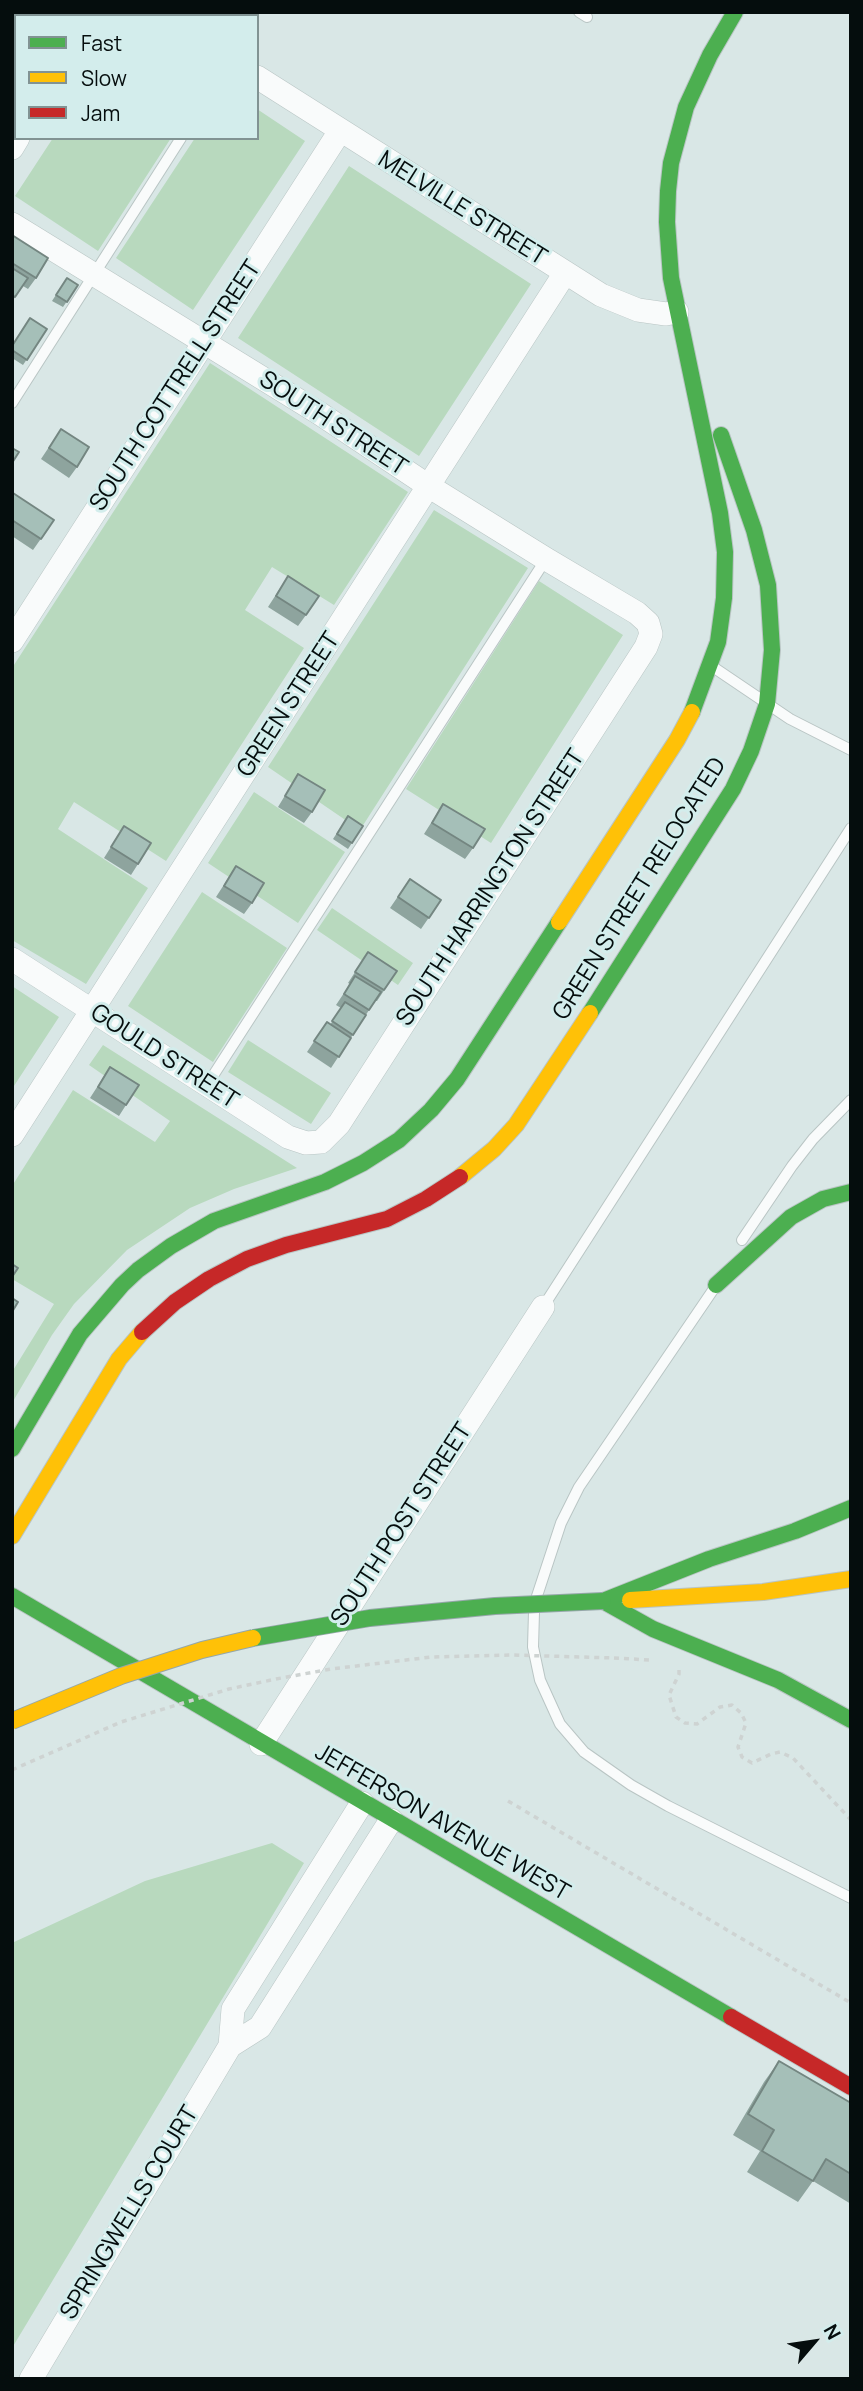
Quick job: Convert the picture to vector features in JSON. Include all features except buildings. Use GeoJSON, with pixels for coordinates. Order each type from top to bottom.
{"type":"FeatureCollection","features":[{"type":"Feature","properties":{"kind":"main road"},"geometry":{"type":"LineString","coordinates":[[677,312],[671,278],[667,222],[671,163],[678,130],[699,77],[735,12]]}},
{"type":"Feature","properties":{"kind":"main road","name":"GREEN STREET RELOCATED"},"geometry":{"type":"LineString","coordinates":[[12,1448],[80,1334],[122,1285],[146,1264],[214,1221],[325,1182],[363,1163],[399,1140],[431,1110],[457,1079],[677,740],[691,715],[711,665],[722,622],[726,570],[724,535],[677,312]]}},
{"type":"Feature","properties":{"kind":"main road","name":"GREEN STREET RELOCATED"},"geometry":{"type":"LineString","coordinates":[[12,1536],[119,1359],[136,1338],[175,1302],[208,1279],[247,1259],[286,1245],[369,1225],[404,1211],[463,1175],[505,1138],[539,1092],[733,789],[751,751],[768,704],[772,672],[772,631],[768,585],[762,559],[677,312]]}},
{"type":"Feature","properties":{"kind":"main road"},"geometry":{"type":"LineString","coordinates":[[716,1285],[791,1217],[823,1199],[851,1192]]}},
{"type":"Feature","properties":{"kind":"main road"},"geometry":{"type":"LineString","coordinates":[[603,1601],[709,1559],[795,1531],[851,1508]]}},
{"type":"Feature","properties":{"kind":"main road"},"geometry":{"type":"LineString","coordinates":[[12,1721],[121,1676],[202,1650],[248,1639],[370,1618],[495,1606],[730,1595],[851,1580]]}},
{"type":"Feature","properties":{"kind":"main road","name":"JEFFERSON AVENUE WEST"},"geometry":{"type":"LineString","coordinates":[[12,1596],[851,2087]]}},
{"type":"Feature","properties":{"kind":"main road"},"geometry":{"type":"LineString","coordinates":[[603,1601],[653,1629],[778,1680],[851,1720]]}},
{"type":"Feature","properties":{"kind":"street","name":"MELVILLE STREET"},"geometry":{"type":"LineString","coordinates":[[259,78],[565,274],[622,306],[654,313],[677,312]]}},
{"type":"Feature","properties":{"kind":"street","name":"SOUTH COTTRELL STREET"},"geometry":{"type":"LineString","coordinates":[[12,640],[340,131]]}},
{"type":"Feature","properties":{"kind":"street","name":"SOUTH STREET"},"geometry":{"type":"LineString","coordinates":[[12,223],[319,413],[430,487],[642,616],[650,629]]}},
{"type":"Feature","properties":{"kind":"street","name":"GREEN STREET"},"geometry":{"type":"LineString","coordinates":[[12,1135],[565,274]]}},
{"type":"Feature","properties":{"kind":"street","name":"SOUTH HARRINGTON STREET"},"geometry":{"type":"LineString","coordinates":[[321,1142],[345,1116],[624,681],[649,642],[650,629]]}},
{"type":"Feature","properties":{"kind":"street","name":"GOULD STREET"},"geometry":{"type":"LineString","coordinates":[[12,959],[288,1137],[306,1143],[321,1142]]}},
{"type":"Feature","properties":{"kind":"street","name":"SOUTH POST STREET"},"geometry":{"type":"LineString","coordinates":[[261,1744],[542,1307]]}},
{"type":"Feature","properties":{"kind":"street","name":"SPRINGWELLS COURT"},"geometry":{"type":"LineString","coordinates":[[38,2374],[230,2046],[233,2009],[362,1803]]}},
{"type":"Feature","properties":{"kind":"street","name":"SPRINGWELLS COURT"},"geometry":{"type":"LineString","coordinates":[[230,2046],[260,2027],[391,1820]]}},
{"type":"Feature","properties":{"kind":"lane"},"geometry":{"type":"LineString","coordinates":[[12,402],[180,140]]}},
{"type":"Feature","properties":{"kind":"lane"},"geometry":{"type":"LineString","coordinates":[[207,1085],[546,559]]}},
{"type":"Feature","properties":{"kind":"lane"},"geometry":{"type":"LineString","coordinates":[[711,665],[790,719],[851,750]]}},
{"type":"Feature","properties":{"kind":"lane"},"geometry":{"type":"LineString","coordinates":[[542,1307],[851,828]]}},
{"type":"Feature","properties":{"kind":"lane"},"geometry":{"type":"LineString","coordinates":[[851,1100],[792,1166],[744,1237],[716,1285],[579,1487],[555,1540],[539,1590],[533,1622],[534,1658],[544,1691],[560,1724],[575,1743],[631,1785],[668,1806],[851,1898]]}},
{"type":"Feature","properties":{"kind":"path"},"geometry":{"type":"LineString","coordinates":[[12,1770],[121,1722],[229,1689],[331,1669],[431,1657],[513,1654],[652,1660]]}},
{"type":"Feature","properties":{"kind":"path"},"geometry":{"type":"LineString","coordinates":[[671,1664],[678,1667],[680,1674],[669,1695],[676,1717],[685,1723],[697,1724],[720,1707],[732,1705],[741,1713],[746,1723],[738,1747],[742,1757],[752,1763],[780,1752],[793,1758],[851,1820]]}},
{"type":"Feature","properties":{"kind":"path"},"geometry":{"type":"LineString","coordinates":[[508,1801],[851,2003]]}},
{"type":"Feature","properties":{"kind":"green space"},"geometry":{"type":"Polygon","coordinates":[[[259,110],[305,141],[193,310],[116,258],[194,140],[259,140],[259,110]]]}},
{"type":"Feature","properties":{"kind":"green space"},"geometry":{"type":"Polygon","coordinates":[[[52,140],[170,140],[98,251],[15,196],[52,140]]]}},
{"type":"Feature","properties":{"kind":"green space"},"geometry":{"type":"Polygon","coordinates":[[[349,166],[531,284],[419,456],[238,338],[349,166]]]}},
{"type":"Feature","properties":{"kind":"green space"},"geometry":{"type":"Polygon","coordinates":[[[210,363],[408,492],[334,605],[272,567],[245,610],[304,648],[166,861],[74,802],[58,829],[148,888],[86,984],[12,940],[12,668],[210,363]]]}},
{"type":"Feature","properties":{"kind":"green space"},"geometry":{"type":"Polygon","coordinates":[[[434,510],[528,568],[360,830],[268,767],[434,510]]]}},
{"type":"Feature","properties":{"kind":"green space"},"geometry":{"type":"Polygon","coordinates":[[[539,581],[623,635],[491,843],[406,789],[539,581]]]}},
{"type":"Feature","properties":{"kind":"green space"},"geometry":{"type":"Polygon","coordinates":[[[254,792],[345,852],[298,923],[208,863],[254,792]]]}},
{"type":"Feature","properties":{"kind":"green space"},"geometry":{"type":"Polygon","coordinates":[[[202,892],[287,948],[213,1062],[128,1006],[202,892]]]}},
{"type":"Feature","properties":{"kind":"green space"},"geometry":{"type":"Polygon","coordinates":[[[332,908],[413,963],[398,985],[317,930],[332,908]]]}},
{"type":"Feature","properties":{"kind":"green space"},"geometry":{"type":"Polygon","coordinates":[[[12,986],[59,1017],[12,1089],[12,986]]]}},
{"type":"Feature","properties":{"kind":"green space"},"geometry":{"type":"Polygon","coordinates":[[[248,1040],[331,1093],[311,1124],[228,1072],[248,1040]]]}},
{"type":"Feature","properties":{"kind":"green space"},"geometry":{"type":"Polygon","coordinates":[[[103,1045],[297,1168],[234,1189],[190,1208],[127,1250],[74,1304],[52,1335],[12,1403],[12,1372],[54,1304],[12,1279],[12,1186],[73,1090],[155,1142],[170,1121],[89,1065],[103,1045]]]}},
{"type":"Feature","properties":{"kind":"green space"},"geometry":{"type":"Polygon","coordinates":[[[272,1843],[304,1863],[12,2348],[12,1943],[145,1881],[272,1843]]]}},
{"type":"Feature","properties":{"kind":"traffic: fast"},"geometry":{"type":"LineString","coordinates":[[692,712],[718,642],[724,598],[725,552],[720,513],[671,278],[668,191],[671,163],[686,107],[710,55],[735,12]]}},
{"type":"Feature","properties":{"kind":"traffic: fast"},"geometry":{"type":"LineString","coordinates":[[590,1013],[733,789],[751,751],[767,704],[772,650],[768,585],[754,530],[721,435]]}},
{"type":"Feature","properties":{"kind":"traffic: fast"},"geometry":{"type":"LineString","coordinates":[[12,1449],[80,1334],[138,1270],[171,1246],[214,1221],[325,1182],[363,1163],[399,1140],[431,1110],[457,1079],[559,922]]}},
{"type":"Feature","properties":{"kind":"traffic: fast"},"geometry":{"type":"LineString","coordinates":[[716,1285],[791,1217],[823,1199],[851,1192]]}},
{"type":"Feature","properties":{"kind":"traffic: fast"},"geometry":{"type":"LineString","coordinates":[[603,1601],[709,1559],[795,1531],[851,1508]]}},
{"type":"Feature","properties":{"kind":"traffic: fast"},"geometry":{"type":"LineString","coordinates":[[12,1596],[731,2017]]}},
{"type":"Feature","properties":{"kind":"traffic: fast"},"geometry":{"type":"LineString","coordinates":[[603,1601],[653,1629],[778,1680],[851,1720]]}},
{"type":"Feature","properties":{"kind":"traffic: fast"},"geometry":{"type":"LineString","coordinates":[[253,1638],[370,1618],[495,1606],[603,1601]]}},
{"type":"Feature","properties":{"kind":"traffic: slow"},"geometry":{"type":"LineString","coordinates":[[559,922],[677,740],[692,712]]}},
{"type":"Feature","properties":{"kind":"traffic: slow"},"geometry":{"type":"LineString","coordinates":[[460,1177],[494,1149],[516,1125],[590,1013]]}},
{"type":"Feature","properties":{"kind":"traffic: slow"},"geometry":{"type":"LineString","coordinates":[[12,1536],[119,1359],[142,1332]]}},
{"type":"Feature","properties":{"kind":"traffic: slow"},"geometry":{"type":"LineString","coordinates":[[630,1600],[763,1592],[851,1579]]}},
{"type":"Feature","properties":{"kind":"traffic: slow"},"geometry":{"type":"LineString","coordinates":[[12,1721],[121,1676],[202,1650],[253,1638]]}},
{"type":"Feature","properties":{"kind":"traffic: jam"},"geometry":{"type":"LineString","coordinates":[[142,1332],[175,1302],[209,1279],[247,1259],[286,1245],[387,1219],[426,1199],[460,1177]]}},
{"type":"Feature","properties":{"kind":"traffic: jam"},"geometry":{"type":"LineString","coordinates":[[731,2017],[851,2087]]}}]}
